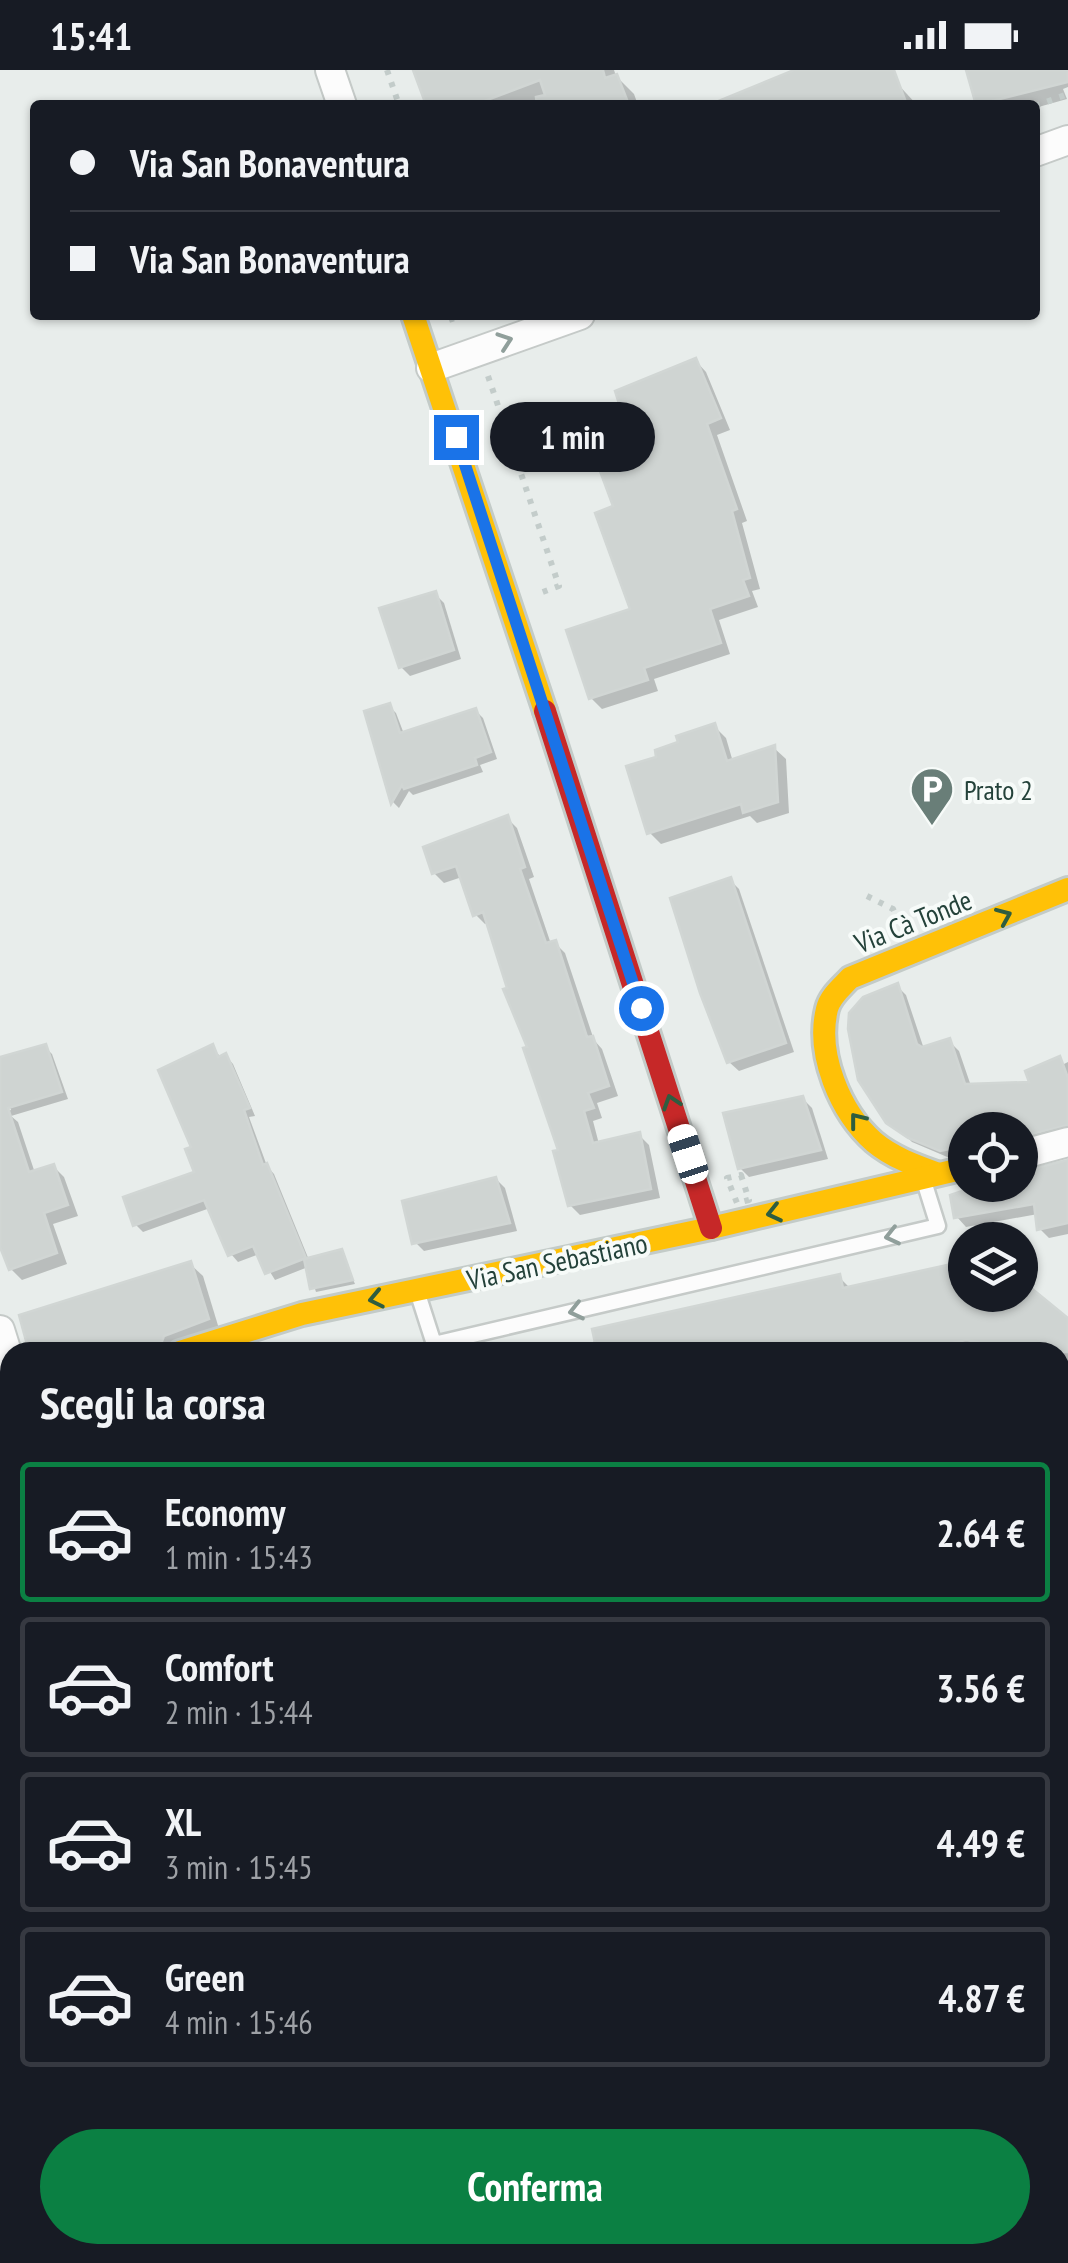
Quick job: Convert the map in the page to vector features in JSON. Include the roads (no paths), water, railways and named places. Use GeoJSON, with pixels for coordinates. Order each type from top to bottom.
{"type":"FeatureCollection","features":[{"type":"Feature","properties":{"kind":"street"},"geometry":{"type":"LineString","coordinates":[[330,70],[340,100]]}},
{"type":"Feature","properties":{"kind":"street"},"geometry":{"type":"LineString","coordinates":[[1040,150],[1068,140]]}},
{"type":"Feature","properties":{"kind":"street"},"geometry":{"type":"LineString","coordinates":[[416,320],[712,1228]]}},
{"type":"Feature","properties":{"kind":"street"},"geometry":{"type":"LineString","coordinates":[[431,368],[566,320]]}},
{"type":"Feature","properties":{"kind":"street","name":"Via Cà Tonde"},"geometry":{"type":"LineString","coordinates":[[930,1175],[884,1150],[854,1119],[836,1090],[824,1051],[827,1005],[850,978],[1068,889]]}},
{"type":"Feature","properties":{"kind":"street"},"geometry":{"type":"LineString","coordinates":[[1038,1150],[1068,1142]]}},
{"type":"Feature","properties":{"kind":"street","name":"Via San Sebastiano"},"geometry":{"type":"LineString","coordinates":[[212,1342],[302,1314],[712,1228],[948,1171]]}},
{"type":"Feature","properties":{"kind":"lane"},"geometry":{"type":"LineString","coordinates":[[443,1342],[938,1226],[930,1175]]}},
{"type":"Feature","properties":{"kind":"lane"},"geometry":{"type":"LineString","coordinates":[[417,1290],[433,1342]]}},
{"type":"Feature","properties":{"kind":"place","name":"Prato 2"},"geometry":{"type":"Point","coordinates":[932,827]}}]}
